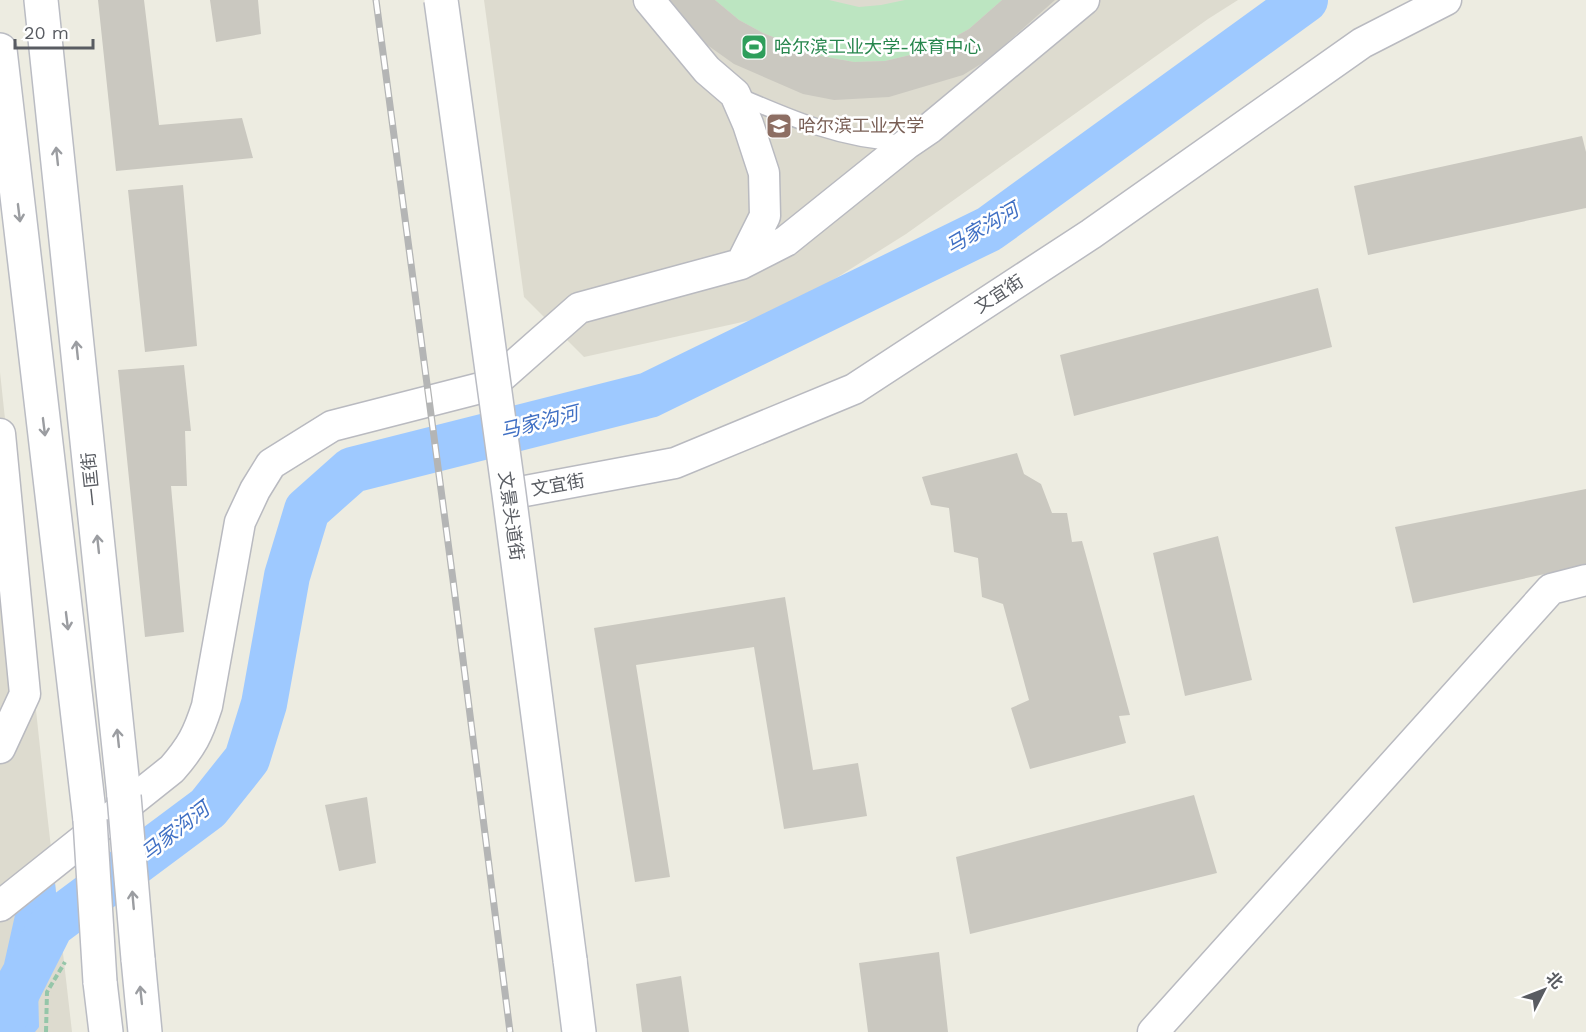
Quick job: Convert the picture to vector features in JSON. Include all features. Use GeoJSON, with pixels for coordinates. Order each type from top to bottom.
{"type":"FeatureCollection","features":[{"type":"Feature","properties":{"kind":"main road","name":"一匡街"},"geometry":{"type":"LineString","coordinates":[[41,0],[124,796],[145,1032]]}},
{"type":"Feature","properties":{"kind":"main road","name":"文景头道街"},"geometry":{"type":"LineString","coordinates":[[441,0],[509,494],[579,1032]]}},
{"type":"Feature","properties":{"kind":"main road"},"geometry":{"type":"LineString","coordinates":[[0,50],[90,820],[100,982],[106,1032]]}},
{"type":"Feature","properties":{"kind":"street"},"geometry":{"type":"LineString","coordinates":[[649,0],[707,70],[735,94],[748,124],[764,173],[765,216],[741,264]]}},
{"type":"Feature","properties":{"kind":"street"},"geometry":{"type":"LineString","coordinates":[[0,906],[172,769],[188,751],[199,732],[207,706],[240,522],[255,490],[271,464],[332,426],[492,385],[579,308],[741,264],[786,241],[930,128],[1084,0]]}},
{"type":"Feature","properties":{"kind":"street","name":"文宜街"},"geometry":{"type":"LineString","coordinates":[[509,494],[675,463],[854,388],[1091,234],[1362,43],[1446,0]]}},
{"type":"Feature","properties":{"kind":"street"},"geometry":{"type":"LineString","coordinates":[[0,434],[25,694],[0,748]]}},
{"type":"Feature","properties":{"kind":"street"},"geometry":{"type":"LineString","coordinates":[[1153,1032],[1551,589],[1586,580]]}},
{"type":"Feature","properties":{"kind":"lane"},"geometry":{"type":"LineString","coordinates":[[735,94],[807,125],[885,142],[908,143]]}},
{"type":"Feature","properties":{"kind":"path"},"geometry":{"type":"LineString","coordinates":[[46,1032],[47,992],[65,962]]}},
{"type":"Feature","properties":{"kind":"shaded area","name":"哈尔滨工业大学"},"geometry":{"type":"Polygon","coordinates":[[[484,0],[1238,0],[906,234],[779,314],[584,357],[524,297],[484,0]]]}},
{"type":"Feature","properties":{"kind":"shaded area"},"geometry":{"type":"Polygon","coordinates":[[[0,372],[46,804],[72,1032],[0,1032],[0,372]]]}},
{"type":"Feature","properties":{"kind":"green space"},"geometry":{"type":"Polygon","coordinates":[[[715,0],[829,0],[859,7],[905,0],[1002,0],[969,29],[931,50],[885,61],[854,62],[821,56],[763,33],[739,20],[715,0]]]}},
{"type":"Feature","properties":{"kind":"water"},"geometry":{"type":"Polygon","coordinates":[[[55,883],[62,949],[38,985],[39,1027],[35,1032],[0,1032],[0,971],[4,964],[15,915],[55,883]]]}},
{"type":"Feature","properties":{"kind":"building"},"geometry":{"type":"Polygon","coordinates":[[[98,0],[144,0],[159,125],[242,118],[253,158],[116,171],[98,0]]]}},
{"type":"Feature","properties":{"kind":"building"},"geometry":{"type":"Polygon","coordinates":[[[210,0],[258,0],[261,34],[216,42],[210,0]]]}},
{"type":"Feature","properties":{"kind":"building","name":"哈尔滨工业大学-体育中心"},"geometry":{"type":"Polygon","coordinates":[[[668,0],[715,0],[739,20],[763,33],[821,56],[854,62],[885,61],[931,50],[969,29],[1002,0],[1055,0],[989,59],[963,75],[889,97],[834,100],[803,94],[734,64],[703,42],[668,0]]]}},
{"type":"Feature","properties":{"kind":"building"},"geometry":{"type":"Polygon","coordinates":[[[1582,136],[1586,152],[1586,208],[1368,255],[1354,186],[1582,136]]]}},
{"type":"Feature","properties":{"kind":"building"},"geometry":{"type":"Polygon","coordinates":[[[183,185],[197,346],[145,352],[128,190],[183,185]]]}},
{"type":"Feature","properties":{"kind":"building"},"geometry":{"type":"Polygon","coordinates":[[[1318,288],[1332,347],[1074,416],[1060,355],[1318,288]]]}},
{"type":"Feature","properties":{"kind":"building"},"geometry":{"type":"Polygon","coordinates":[[[184,365],[191,431],[185,431],[187,486],[171,486],[184,632],[145,637],[118,370],[184,365]]]}},
{"type":"Feature","properties":{"kind":"building"},"geometry":{"type":"Polygon","coordinates":[[[1017,453],[1024,474],[1041,484],[1052,513],[1067,513],[1072,542],[1082,541],[1130,715],[1119,716],[1126,743],[1030,769],[1011,708],[1029,700],[1003,604],[982,597],[978,558],[954,552],[949,508],[931,505],[922,477],[1017,453]]]}},
{"type":"Feature","properties":{"kind":"building"},"geometry":{"type":"Polygon","coordinates":[[[1586,489],[1586,565],[1413,603],[1395,527],[1586,489]]]}},
{"type":"Feature","properties":{"kind":"building"},"geometry":{"type":"Polygon","coordinates":[[[1218,536],[1252,680],[1185,696],[1153,553],[1218,536]]]}},
{"type":"Feature","properties":{"kind":"building"},"geometry":{"type":"Polygon","coordinates":[[[785,597],[813,770],[858,763],[867,816],[784,829],[754,647],[636,665],[670,877],[635,882],[594,628],[785,597]]]}},
{"type":"Feature","properties":{"kind":"building"},"geometry":{"type":"Polygon","coordinates":[[[1194,795],[1217,873],[970,934],[956,857],[1194,795]]]}},
{"type":"Feature","properties":{"kind":"building"},"geometry":{"type":"Polygon","coordinates":[[[367,797],[376,863],[339,871],[325,805],[367,797]]]}},
{"type":"Feature","properties":{"kind":"building"},"geometry":{"type":"Polygon","coordinates":[[[939,952],[948,1032],[868,1032],[859,963],[939,952]]]}},
{"type":"Feature","properties":{"kind":"building"},"geometry":{"type":"Polygon","coordinates":[[[681,976],[689,1032],[642,1032],[636,984],[681,976]]]}},
{"type":"Feature","properties":{"kind":"waterway","name":"马家沟河"},"geometry":{"type":"LineString","coordinates":[[0,1026],[51,925],[208,808],[247,759],[264,704],[287,576],[307,510],[352,470],[649,395],[989,229],[1305,0]]}},
{"type":"Feature","properties":{"kind":"railway"},"geometry":{"type":"LineString","coordinates":[[376,0],[510,1032]]}},
{"type":"Feature","properties":{"kind":"place","name":"哈尔滨工业大学-体育中心"},"geometry":{"type":"Point","coordinates":[754,47]}},
{"type":"Feature","properties":{"kind":"place","name":"哈尔滨工业大学"},"geometry":{"type":"Point","coordinates":[779,126]}}]}
